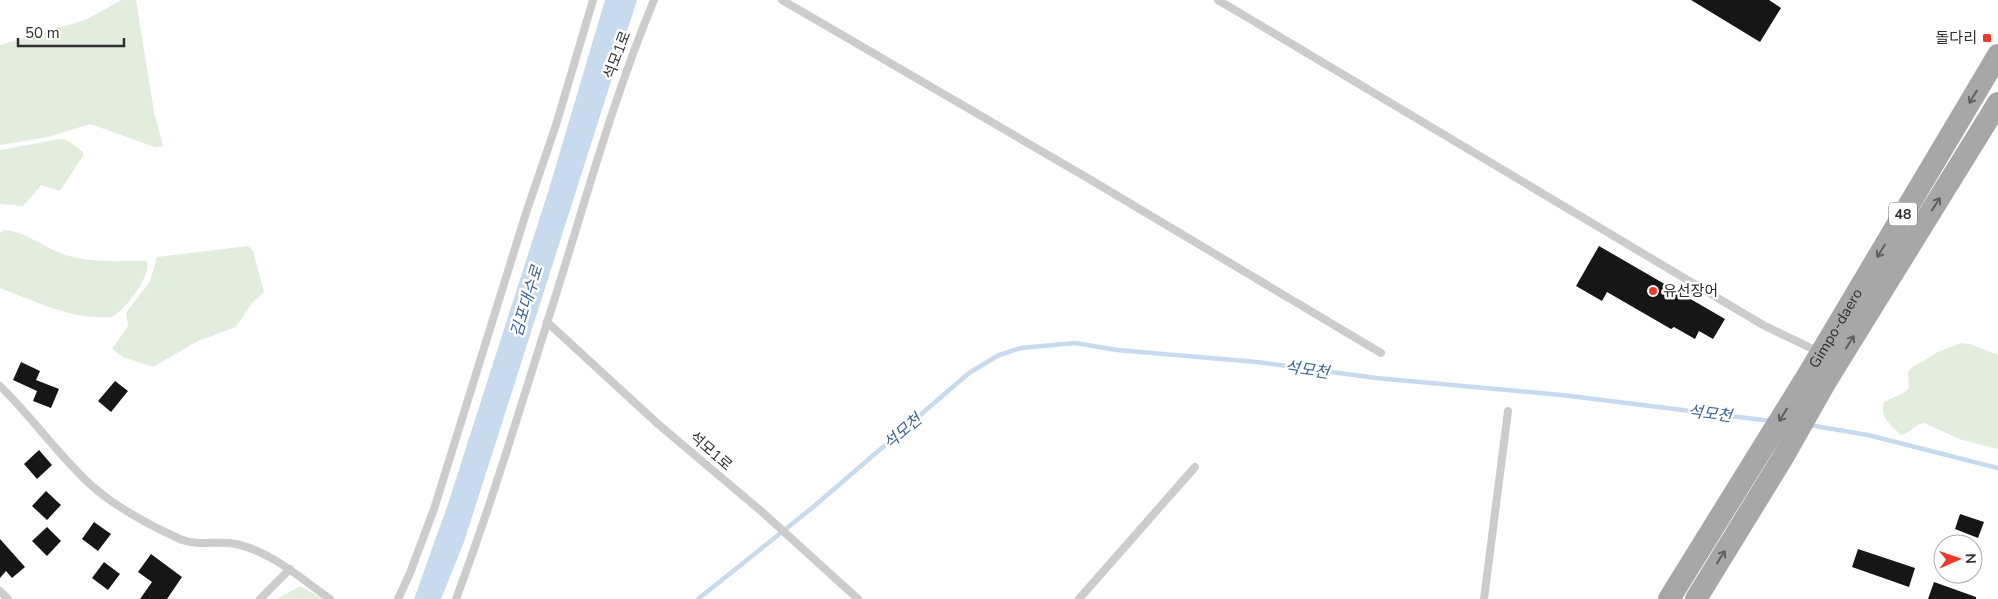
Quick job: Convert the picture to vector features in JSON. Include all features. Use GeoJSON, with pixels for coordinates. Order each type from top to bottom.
{"type":"FeatureCollection","features":[{"type":"Feature","properties":{"kind":"main road","name":"Gimpo-daero"},"geometry":{"type":"LineString","coordinates":[[1696,599],[1782,459],[1817,378],[1820,353],[1998,55]]}},
{"type":"Feature","properties":{"kind":"main road","name":"Gimpo-daero"},"geometry":{"type":"LineString","coordinates":[[1669,599],[1755,460],[1817,378],[1998,103]]}},
{"type":"Feature","properties":{"kind":"lane"},"geometry":{"type":"LineString","coordinates":[[398,599],[410,573],[437,499],[526,213],[556,125],[593,0]]}},
{"type":"Feature","properties":{"kind":"lane","name":"석모1로"},"geometry":{"type":"LineString","coordinates":[[456,599],[477,543],[609,118],[654,0]]}},
{"type":"Feature","properties":{"kind":"lane"},"geometry":{"type":"LineString","coordinates":[[782,0],[1091,180],[1381,353]]}},
{"type":"Feature","properties":{"kind":"lane"},"geometry":{"type":"LineString","coordinates":[[1218,0],[1763,326],[1820,353]]}},
{"type":"Feature","properties":{"kind":"lane","name":"석모1로"},"geometry":{"type":"LineString","coordinates":[[547,322],[687,450],[775,524],[858,599]]}},
{"type":"Feature","properties":{"kind":"lane"},"geometry":{"type":"LineString","coordinates":[[0,386],[79,473],[107,498],[126,511],[182,540],[196,544],[228,543],[264,554],[290,569],[330,599]]}},
{"type":"Feature","properties":{"kind":"lane"},"geometry":{"type":"LineString","coordinates":[[1484,599],[1508,411]]}},
{"type":"Feature","properties":{"kind":"lane"},"geometry":{"type":"LineString","coordinates":[[1079,599],[1195,467]]}},
{"type":"Feature","properties":{"kind":"lane"},"geometry":{"type":"LineString","coordinates":[[260,599],[290,569]]}},
{"type":"Feature","properties":{"kind":"lane"},"geometry":{"type":"LineString","coordinates":[[0,591],[8,599]]}},
{"type":"Feature","properties":{"kind":"green space"},"geometry":{"type":"Polygon","coordinates":[[[122,0],[136,0],[154,112],[163,146],[155,147],[90,124],[48,137],[0,145],[0,45],[85,20],[122,0]]]}},
{"type":"Feature","properties":{"kind":"green space"},"geometry":{"type":"Polygon","coordinates":[[[60,139],[66,140],[83,152],[83,156],[60,191],[41,185],[23,206],[0,204],[0,150],[60,139]]]}},
{"type":"Feature","properties":{"kind":"green space"},"geometry":{"type":"Polygon","coordinates":[[[5,230],[21,234],[58,252],[76,258],[106,261],[147,261],[145,275],[142,283],[130,300],[112,317],[84,316],[55,309],[0,288],[0,233],[5,230]]]}},
{"type":"Feature","properties":{"kind":"green space"},"geometry":{"type":"Polygon","coordinates":[[[248,246],[253,251],[264,292],[253,302],[236,327],[198,341],[153,367],[123,357],[112,349],[128,326],[126,313],[150,281],[157,257],[248,246]]]}},
{"type":"Feature","properties":{"kind":"green space"},"geometry":{"type":"Polygon","coordinates":[[[1961,343],[1970,344],[1998,355],[1998,449],[1962,440],[1924,423],[1901,435],[1890,424],[1883,412],[1884,402],[1905,392],[1909,388],[1908,372],[1911,368],[1938,352],[1961,343]]]}},
{"type":"Feature","properties":{"kind":"green space"},"geometry":{"type":"Polygon","coordinates":[[[300,586],[323,599],[277,599],[300,586]]]}},
{"type":"Feature","properties":{"kind":"water","name":"김포대수로"},"geometry":{"type":"Polygon","coordinates":[[[605,0],[637,0],[464,542],[441,599],[414,599],[447,507],[549,189],[605,0]]]}},
{"type":"Feature","properties":{"kind":"building"},"geometry":{"type":"Polygon","coordinates":[[[1691,0],[1769,0],[1781,8],[1760,42],[1691,0]]]}},
{"type":"Feature","properties":{"kind":"building"},"geometry":{"type":"Polygon","coordinates":[[[1599,246],[1725,319],[1713,339],[1699,331],[1695,339],[1674,327],[1671,329],[1607,292],[1602,301],[1576,286],[1599,246]]]}},
{"type":"Feature","properties":{"kind":"building"},"geometry":{"type":"Polygon","coordinates":[[[21,362],[40,371],[36,380],[59,389],[51,408],[33,401],[37,391],[13,380],[21,362]]]}},
{"type":"Feature","properties":{"kind":"building"},"geometry":{"type":"Polygon","coordinates":[[[115,381],[128,391],[111,412],[98,401],[115,381]]]}},
{"type":"Feature","properties":{"kind":"building"},"geometry":{"type":"Polygon","coordinates":[[[39,450],[52,465],[37,479],[24,464],[39,450]]]}},
{"type":"Feature","properties":{"kind":"building"},"geometry":{"type":"Polygon","coordinates":[[[46,491],[61,505],[47,520],[32,506],[46,491]]]}},
{"type":"Feature","properties":{"kind":"building"},"geometry":{"type":"Polygon","coordinates":[[[1960,514],[1984,522],[1980,534],[1968,534],[1955,529],[1960,514]]]}},
{"type":"Feature","properties":{"kind":"building"},"geometry":{"type":"Polygon","coordinates":[[[94,522],[111,534],[98,551],[82,539],[94,522]]]}},
{"type":"Feature","properties":{"kind":"building"},"geometry":{"type":"Polygon","coordinates":[[[47,527],[61,541],[47,556],[32,541],[47,527]]]}},
{"type":"Feature","properties":{"kind":"building"},"geometry":{"type":"Polygon","coordinates":[[[0,539],[25,567],[12,578],[6,571],[0,578],[0,539]]]}},
{"type":"Feature","properties":{"kind":"building"},"geometry":{"type":"Polygon","coordinates":[[[1858,549],[1915,568],[1909,587],[1852,567],[1858,549]]]}},
{"type":"Feature","properties":{"kind":"building"},"geometry":{"type":"Polygon","coordinates":[[[151,554],[182,577],[167,599],[140,599],[152,582],[138,572],[151,554]]]}},
{"type":"Feature","properties":{"kind":"building"},"geometry":{"type":"Polygon","coordinates":[[[104,562],[120,574],[108,590],[92,578],[104,562]]]}},
{"type":"Feature","properties":{"kind":"building"},"geometry":{"type":"Polygon","coordinates":[[[1933,584],[1940,584],[1976,597],[1976,599],[1928,599],[1933,584]]]}},
{"type":"Feature","properties":{"kind":"waterway","name":"석모천"},"geometry":{"type":"LineString","coordinates":[[698,599],[812,508],[969,373],[999,355],[1021,348],[1075,343],[1117,350],[1257,362],[1376,378],[1562,395],[1771,421]]}},
{"type":"Feature","properties":{"kind":"waterway","name":"석모천"},"geometry":{"type":"LineString","coordinates":[[1809,425],[1868,435],[1998,468]]}},
{"type":"Feature","properties":{"kind":"place","name":"돌다리"},"geometry":{"type":"Point","coordinates":[1987,38]}},
{"type":"Feature","properties":{"kind":"place","name":"유선장어"},"geometry":{"type":"Point","coordinates":[1653,291]}}]}
